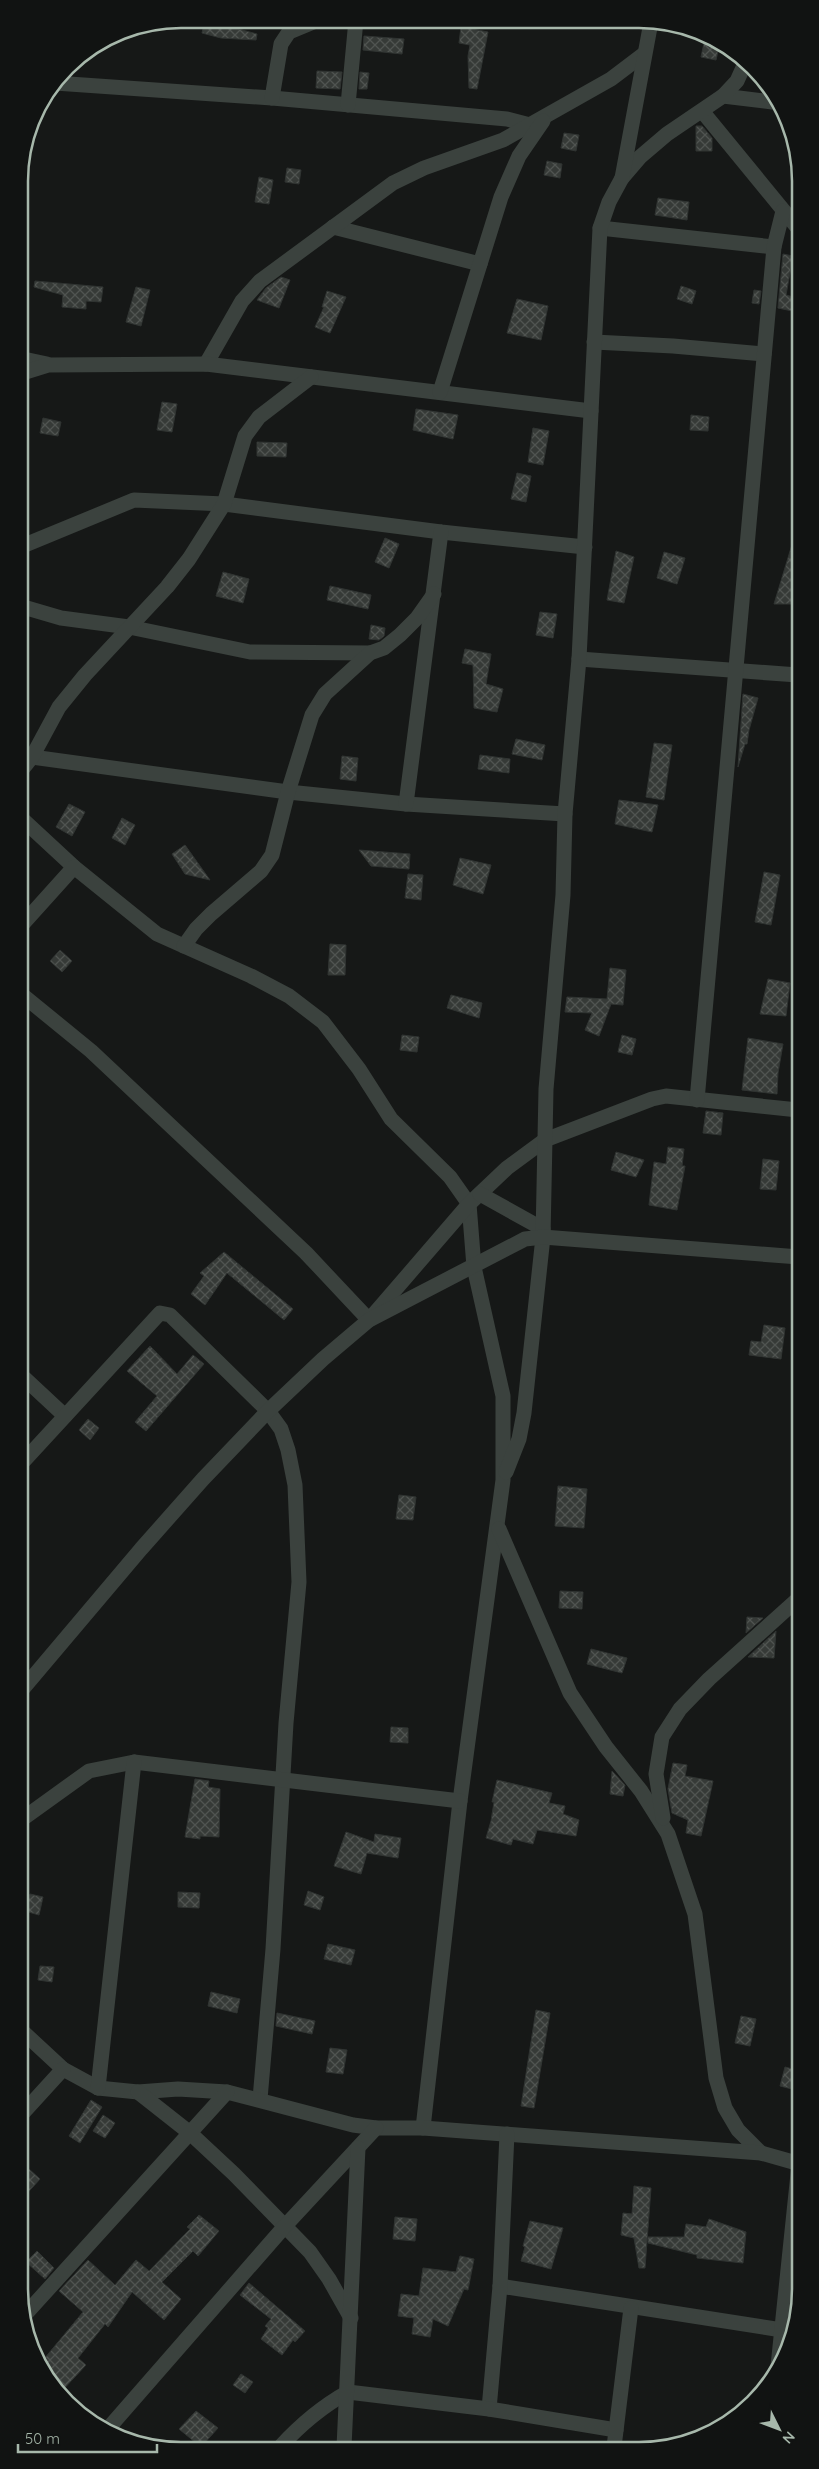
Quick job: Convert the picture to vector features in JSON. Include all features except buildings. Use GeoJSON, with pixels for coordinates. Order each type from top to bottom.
{"type":"FeatureCollection","features":[{"type":"Feature","properties":{"kind":"street"},"geometry":{"type":"LineString","coordinates":[[272,98],[281,44],[288,28]]}},
{"type":"Feature","properties":{"kind":"street"},"geometry":{"type":"LineString","coordinates":[[348,105],[355,28]]}},
{"type":"Feature","properties":{"kind":"street"},"geometry":{"type":"LineString","coordinates":[[622,178],[650,28]]}},
{"type":"Feature","properties":{"kind":"street"},"geometry":{"type":"LineString","coordinates":[[206,364],[242,301],[260,281],[393,183],[424,168],[503,140],[611,78],[644,54]]}},
{"type":"Feature","properties":{"kind":"street"},"geometry":{"type":"LineString","coordinates":[[503,1480],[519,1439],[524,1413],[543,1233],[546,1089],[563,895],[564,814],[579,659],[600,228],[609,202],[622,178],[640,157],[667,134],[723,96],[737,81],[743,68]]}},
{"type":"Feature","properties":{"kind":"street"},"geometry":{"type":"LineString","coordinates":[[62,83],[272,98],[507,119],[530,126]]}},
{"type":"Feature","properties":{"kind":"street"},"geometry":{"type":"LineString","coordinates":[[723,96],[770,102]]}},
{"type":"Feature","properties":{"kind":"street"},"geometry":{"type":"LineString","coordinates":[[702,111],[792,221]]}},
{"type":"Feature","properties":{"kind":"street"},"geometry":{"type":"LineString","coordinates":[[440,392],[501,197],[518,156],[546,117]]}},
{"type":"Feature","properties":{"kind":"street"},"geometry":{"type":"LineString","coordinates":[[696,1100],[774,247],[783,211]]}},
{"type":"Feature","properties":{"kind":"street"},"geometry":{"type":"LineString","coordinates":[[333,227],[480,264]]}},
{"type":"Feature","properties":{"kind":"street"},"geometry":{"type":"LineString","coordinates":[[600,228],[774,247]]}},
{"type":"Feature","properties":{"kind":"street"},"geometry":{"type":"LineString","coordinates":[[594,342],[673,346],[764,354]]}},
{"type":"Feature","properties":{"kind":"street"},"geometry":{"type":"LineString","coordinates":[[28,360],[48,365],[206,364],[591,411]]}},
{"type":"Feature","properties":{"kind":"street"},"geometry":{"type":"LineString","coordinates":[[28,371],[48,365]]}},
{"type":"Feature","properties":{"kind":"street"},"geometry":{"type":"LineString","coordinates":[[28,762],[59,707],[84,675],[167,587],[189,560],[224,504],[246,436],[259,417],[311,377]]}},
{"type":"Feature","properties":{"kind":"street"},"geometry":{"type":"LineString","coordinates":[[28,544],[134,500],[224,504],[441,532],[585,547]]}},
{"type":"Feature","properties":{"kind":"street"},"geometry":{"type":"LineString","coordinates":[[406,804],[441,532]]}},
{"type":"Feature","properties":{"kind":"street"},"geometry":{"type":"LineString","coordinates":[[28,608],[61,618],[129,628],[250,652],[370,653],[384,648],[400,635],[417,618],[434,594]]}},
{"type":"Feature","properties":{"kind":"street"},"geometry":{"type":"LineString","coordinates":[[184,946],[196,929],[211,914],[261,871],[272,855],[288,792],[312,716],[324,694],[370,653]]}},
{"type":"Feature","properties":{"kind":"street"},"geometry":{"type":"LineString","coordinates":[[579,659],[792,674]]}},
{"type":"Feature","properties":{"kind":"street"},"geometry":{"type":"LineString","coordinates":[[32,757],[288,792],[406,804],[564,814]]}},
{"type":"Feature","properties":{"kind":"street"},"geometry":{"type":"LineString","coordinates":[[28,824],[74,867],[157,934],[251,976],[290,996],[323,1022],[359,1069],[391,1119],[474,1199],[543,1233],[791,1256]]}},
{"type":"Feature","properties":{"kind":"street"},"geometry":{"type":"LineString","coordinates":[[28,918],[74,867]]}},
{"type":"Feature","properties":{"kind":"street"},"geometry":{"type":"LineString","coordinates":[[28,999],[91,1050],[306,1254],[369,1320]]}},
{"type":"Feature","properties":{"kind":"street"},"geometry":{"type":"LineString","coordinates":[[28,1683],[147,1542],[268,1411],[369,1320],[474,1199],[507,1168],[545,1140],[652,1099],[666,1096],[792,1109]]}},
{"type":"Feature","properties":{"kind":"street"},"geometry":{"type":"LineString","coordinates":[[423,2128],[460,1801],[503,1480],[503,1396],[474,1267],[474,1199]]}},
{"type":"Feature","properties":{"kind":"street"},"geometry":{"type":"LineString","coordinates":[[369,1320],[525,1239],[543,1233]]}},
{"type":"Feature","properties":{"kind":"street"},"geometry":{"type":"LineString","coordinates":[[28,1456],[160,1313],[170,1315],[268,1411],[281,1429],[296,1485],[299,1582],[291,1645],[273,1949],[260,2099]]}},
{"type":"Feature","properties":{"kind":"street"},"geometry":{"type":"LineString","coordinates":[[28,1382],[65,1416]]}},
{"type":"Feature","properties":{"kind":"street"},"geometry":{"type":"LineString","coordinates":[[498,1528],[570,1693],[606,1747],[641,1791],[668,1834]]}},
{"type":"Feature","properties":{"kind":"street"},"geometry":{"type":"LineString","coordinates":[[761,2153],[738,2130],[725,2108],[718,2085],[695,1914],[660,1806],[656,1774],[662,1737],[680,1709],[791,1605]]}},
{"type":"Feature","properties":{"kind":"street"},"geometry":{"type":"LineString","coordinates":[[98,2088],[134,1762]]}},
{"type":"Feature","properties":{"kind":"street"},"geometry":{"type":"LineString","coordinates":[[28,1815],[89,1771],[134,1762],[460,1801]]}},
{"type":"Feature","properties":{"kind":"street"},"geometry":{"type":"LineString","coordinates":[[28,2036],[63,2068],[98,2088],[138,2092],[178,2089],[227,2092],[353,2124],[376,2128],[423,2128],[761,2153],[791,2162]]}},
{"type":"Feature","properties":{"kind":"street"},"geometry":{"type":"LineString","coordinates":[[28,2107],[63,2068]]}},
{"type":"Feature","properties":{"kind":"street"},"geometry":{"type":"LineString","coordinates":[[138,2092],[190,2133],[285,2226],[315,2259],[351,2318]]}},
{"type":"Feature","properties":{"kind":"street"},"geometry":{"type":"LineString","coordinates":[[29,2310],[227,2092]]}},
{"type":"Feature","properties":{"kind":"street"},"geometry":{"type":"LineString","coordinates":[[112,2425],[285,2226],[376,2128]]}},
{"type":"Feature","properties":{"kind":"street"},"geometry":{"type":"LineString","coordinates":[[489,2409],[500,2286],[507,2134]]}},
{"type":"Feature","properties":{"kind":"street"},"geometry":{"type":"LineString","coordinates":[[344,2442],[358,2148]]}},
{"type":"Feature","properties":{"kind":"street"},"geometry":{"type":"LineString","coordinates":[[780,2346],[791,2242]]}},
{"type":"Feature","properties":{"kind":"street"},"geometry":{"type":"LineString","coordinates":[[500,2286],[631,2308],[782,2330]]}},
{"type":"Feature","properties":{"kind":"street"},"geometry":{"type":"LineString","coordinates":[[615,2442],[631,2308]]}},
{"type":"Feature","properties":{"kind":"street"},"geometry":{"type":"LineString","coordinates":[[285,2442],[304,2422],[327,2403],[348,2392],[489,2409],[616,2430]]}}]}
